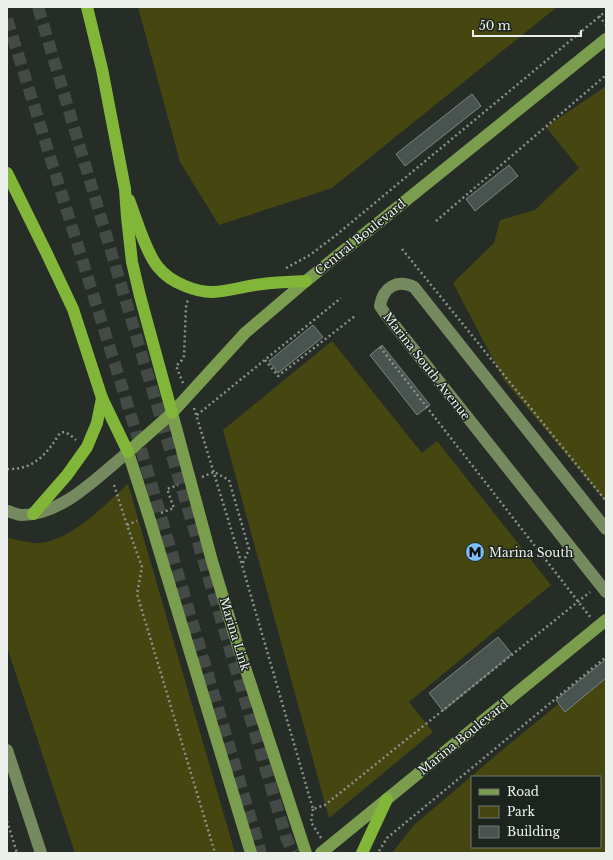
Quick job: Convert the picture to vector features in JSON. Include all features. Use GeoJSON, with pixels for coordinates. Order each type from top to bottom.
{"type":"FeatureCollection","features":[{"type":"Feature","properties":{"kind":"highway"},"geometry":{"type":"LineString","coordinates":[[88,7],[102,69],[125,189],[132,262],[172,413]]}},
{"type":"Feature","properties":{"kind":"highway"},"geometry":{"type":"LineString","coordinates":[[7,173],[48,254],[73,309],[102,398],[128,452]]}},
{"type":"Feature","properties":{"kind":"highway"},"geometry":{"type":"LineString","coordinates":[[125,189],[150,255],[157,267],[177,283],[200,291],[216,292],[263,284],[306,281]]}},
{"type":"Feature","properties":{"kind":"highway"},"geometry":{"type":"LineString","coordinates":[[33,514],[67,475],[87,447],[97,423],[102,398]]}},
{"type":"Feature","properties":{"kind":"highway"},"geometry":{"type":"LineString","coordinates":[[362,853],[387,799]]}},
{"type":"Feature","properties":{"kind":"main road","name":"Central Boulevard"},"geometry":{"type":"LineString","coordinates":[[128,452],[172,413],[245,333],[306,281],[606,39]]}},
{"type":"Feature","properties":{"kind":"main road","name":"Marina Link"},"geometry":{"type":"LineString","coordinates":[[172,413],[212,561],[236,640],[306,853]]}},
{"type":"Feature","properties":{"kind":"main road"},"geometry":{"type":"LineString","coordinates":[[128,452],[251,853]]}},
{"type":"Feature","properties":{"kind":"main road","name":"Marina Boulevard"},"geometry":{"type":"LineString","coordinates":[[325,850],[606,620]]}},
{"type":"Feature","properties":{"kind":"street","name":"Marina South Avenue"},"geometry":{"type":"LineString","coordinates":[[606,529],[414,287],[407,284],[395,284],[385,291],[381,298],[380,306],[384,312],[606,592]]}},
{"type":"Feature","properties":{"kind":"street"},"geometry":{"type":"LineString","coordinates":[[7,511],[20,515],[33,514],[56,507],[75,495],[128,452]]}},
{"type":"Feature","properties":{"kind":"street"},"geometry":{"type":"LineString","coordinates":[[7,750],[42,853]]}},
{"type":"Feature","properties":{"kind":"path"},"geometry":{"type":"LineString","coordinates":[[280,271],[310,255],[335,236],[606,11]]}},
{"type":"Feature","properties":{"kind":"path"},"geometry":{"type":"LineString","coordinates":[[599,16],[606,25]]}},
{"type":"Feature","properties":{"kind":"path"},"geometry":{"type":"LineString","coordinates":[[436,221],[606,75]]}},
{"type":"Feature","properties":{"kind":"path"},"geometry":{"type":"LineString","coordinates":[[402,249],[606,500]]}},
{"type":"Feature","properties":{"kind":"path"},"geometry":{"type":"LineString","coordinates":[[176,366],[184,356],[186,307],[189,296]]}},
{"type":"Feature","properties":{"kind":"path"},"geometry":{"type":"LineString","coordinates":[[325,850],[320,836],[312,822],[313,809],[197,415],[341,298]]}},
{"type":"Feature","properties":{"kind":"path"},"geometry":{"type":"LineString","coordinates":[[265,360],[278,376],[356,316]]}},
{"type":"Feature","properties":{"kind":"path"},"geometry":{"type":"LineString","coordinates":[[313,809],[326,805],[578,602],[380,347]]}},
{"type":"Feature","properties":{"kind":"path"},"geometry":{"type":"LineString","coordinates":[[7,468],[14,469],[35,463],[49,450],[60,432],[64,431],[87,447]]}},
{"type":"Feature","properties":{"kind":"path"},"geometry":{"type":"LineString","coordinates":[[127,525],[174,508],[167,489],[214,472],[229,480],[249,549],[242,565]]}},
{"type":"Feature","properties":{"kind":"path"},"geometry":{"type":"LineString","coordinates":[[114,485],[142,568],[137,594],[215,853]]}},
{"type":"Feature","properties":{"kind":"path"},"geometry":{"type":"LineString","coordinates":[[378,853],[387,838],[606,657]]}},
{"type":"Feature","properties":{"kind":"path"},"geometry":{"type":"LineString","coordinates":[[7,821],[17,853]]}},
{"type":"Feature","properties":{"kind":"green space"},"geometry":{"type":"Polygon","coordinates":[[[138,7],[557,7],[332,188],[219,225],[180,162],[138,7]]]}},
{"type":"Feature","properties":{"kind":"green space"},"geometry":{"type":"Polygon","coordinates":[[[606,86],[606,502],[504,380],[453,283],[494,243],[500,220],[535,210],[579,168],[546,127],[606,86]]]}},
{"type":"Feature","properties":{"kind":"green space"},"geometry":{"type":"Polygon","coordinates":[[[332,341],[422,453],[437,441],[551,585],[409,702],[433,732],[329,818],[223,430],[332,341]]]}},
{"type":"Feature","properties":{"kind":"green space"},"geometry":{"type":"Polygon","coordinates":[[[128,484],[235,853],[75,853],[7,647],[7,538],[40,543],[65,535],[88,520],[128,484]]]}},
{"type":"Feature","properties":{"kind":"green space"},"geometry":{"type":"Polygon","coordinates":[[[606,665],[606,853],[392,853],[414,825],[471,777],[471,848],[601,848],[601,776],[472,776],[606,665]]]}},
{"type":"Feature","properties":{"kind":"building"},"geometry":{"type":"Polygon","coordinates":[[[472,94],[481,106],[405,166],[396,154],[472,94]]]}},
{"type":"Feature","properties":{"kind":"building"},"geometry":{"type":"Polygon","coordinates":[[[509,165],[518,176],[475,211],[466,199],[509,165]]]}},
{"type":"Feature","properties":{"kind":"building"},"geometry":{"type":"Polygon","coordinates":[[[313,325],[323,337],[278,373],[269,361],[313,325]]]}},
{"type":"Feature","properties":{"kind":"building"},"geometry":{"type":"Polygon","coordinates":[[[382,345],[430,405],[417,415],[370,355],[382,345]]]}},
{"type":"Feature","properties":{"kind":"building"},"geometry":{"type":"Polygon","coordinates":[[[498,637],[512,654],[443,711],[429,693],[498,637]]]}},
{"type":"Feature","properties":{"kind":"building"},"geometry":{"type":"Polygon","coordinates":[[[606,659],[606,678],[565,712],[556,700],[606,659]]]}},
{"type":"Feature","properties":{"kind":"tunnel"},"geometry":{"type":"LineString","coordinates":[[38,7],[286,837],[293,853]]}},
{"type":"Feature","properties":{"kind":"tunnel"},"geometry":{"type":"LineString","coordinates":[[7,19],[132,419],[261,853]]}},
{"type":"Feature","properties":{"kind":"place","name":"Marina South"},"geometry":{"type":"Point","coordinates":[475,552]}}]}
